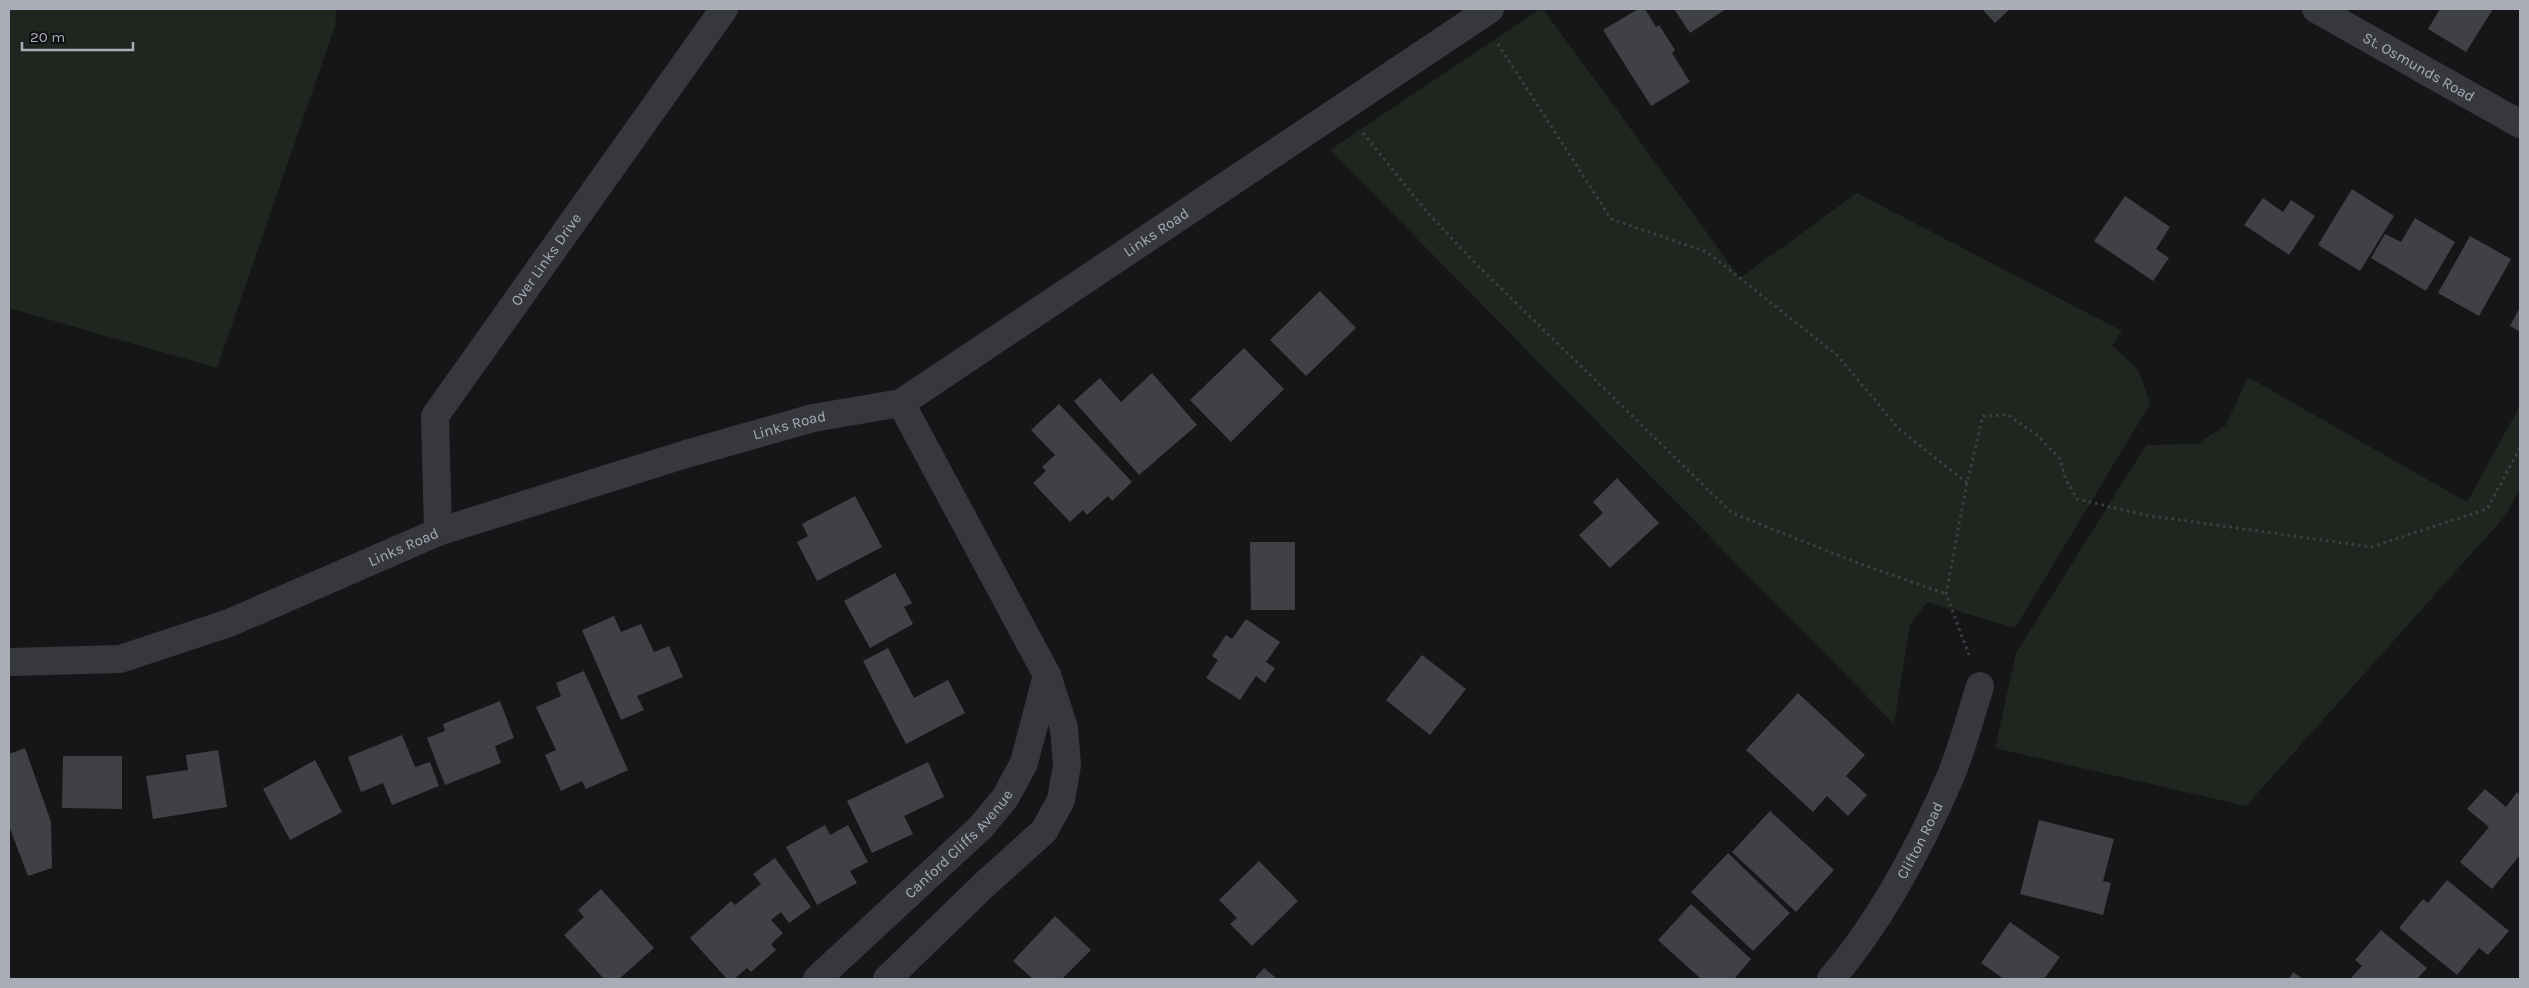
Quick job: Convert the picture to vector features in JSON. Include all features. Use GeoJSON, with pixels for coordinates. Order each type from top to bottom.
{"type":"FeatureCollection","features":[{"type":"Feature","properties":{"kind":"street","name":"Over Links Drive"},"geometry":{"type":"LineString","coordinates":[[438,532],[435,416],[724,9]]}},
{"type":"Feature","properties":{"kind":"street","name":"St. Osmunds Road"},"geometry":{"type":"LineString","coordinates":[[2316,9],[2520,124]]}},
{"type":"Feature","properties":{"kind":"street","name":"Links Road"},"geometry":{"type":"LineString","coordinates":[[9,662],[120,659],[229,624],[438,532],[714,446],[813,418],[900,403],[1485,13]]}},
{"type":"Feature","properties":{"kind":"street"},"geometry":{"type":"LineString","coordinates":[[887,979],[984,885],[1044,831],[1061,800],[1067,765],[1064,728],[1047,674],[900,403]]}},
{"type":"Feature","properties":{"kind":"street","name":"Canford Cliffs Avenue"},"geometry":{"type":"LineString","coordinates":[[817,979],[981,827],[1005,798],[1024,763],[1047,674]]}},
{"type":"Feature","properties":{"kind":"street","name":"Clifton Road"},"geometry":{"type":"LineString","coordinates":[[1831,979],[1856,950],[1909,861],[1952,772],[1980,686]]}},
{"type":"Feature","properties":{"kind":"path"},"geometry":{"type":"LineString","coordinates":[[1485,13],[1611,219],[1707,252],[1838,356],[1899,429],[1966,483]]}},
{"type":"Feature","properties":{"kind":"path"},"geometry":{"type":"LineString","coordinates":[[1342,108],[1426,211],[1477,265],[1732,513],[1946,594]]}},
{"type":"Feature","properties":{"kind":"path"},"geometry":{"type":"LineString","coordinates":[[1980,686],[1946,594],[1966,483],[1983,416],[2008,414],[2037,435],[2060,459],[2065,478],[2077,500],[2145,515],[2371,547],[2487,509],[2520,448]]}},
{"type":"Feature","properties":{"kind":"shaded area"},"geometry":{"type":"Polygon","coordinates":[[[9,9],[337,9],[335,26],[217,368],[9,308],[9,9]]]}},
{"type":"Feature","properties":{"kind":"shaded area"},"geometry":{"type":"Polygon","coordinates":[[[1540,9],[1543,9],[1740,278],[1857,193],[2122,331],[2112,345],[2139,371],[2150,404],[2015,628],[1927,602],[1910,625],[1894,724],[1330,150],[1540,9]]]}},
{"type":"Feature","properties":{"kind":"shaded area"},"geometry":{"type":"Polygon","coordinates":[[[2248,377],[2467,502],[2520,406],[2520,488],[2506,515],[2246,806],[1995,748],[2016,653],[2146,445],[2197,444],[2226,425],[2248,377]]]}},
{"type":"Feature","properties":{"kind":"building"},"geometry":{"type":"Polygon","coordinates":[[[1638,9],[1645,9],[1656,27],[1659,25],[1675,50],[1672,53],[1690,82],[1651,106],[1603,30],[1638,9]]]}},
{"type":"Feature","properties":{"kind":"building"},"geometry":{"type":"Polygon","coordinates":[[[1674,9],[1726,9],[1690,33],[1674,9]]]}},
{"type":"Feature","properties":{"kind":"building"},"geometry":{"type":"Polygon","coordinates":[[[1982,9],[2010,9],[1995,23],[1982,9]]]}},
{"type":"Feature","properties":{"kind":"building"},"geometry":{"type":"Polygon","coordinates":[[[2440,9],[2493,9],[2466,52],[2428,29],[2440,9]]]}},
{"type":"Feature","properties":{"kind":"building"},"geometry":{"type":"Polygon","coordinates":[[[2352,189],[2394,216],[2360,271],[2318,245],[2352,189]]]}},
{"type":"Feature","properties":{"kind":"building"},"geometry":{"type":"Polygon","coordinates":[[[2125,196],[2170,227],[2156,249],[2169,258],[2153,281],[2094,241],[2125,196]]]}},
{"type":"Feature","properties":{"kind":"building"},"geometry":{"type":"Polygon","coordinates":[[[2263,198],[2283,212],[2291,200],[2315,216],[2289,255],[2244,225],[2263,198]]]}},
{"type":"Feature","properties":{"kind":"building"},"geometry":{"type":"Polygon","coordinates":[[[2415,218],[2455,242],[2426,291],[2371,258],[2385,234],[2401,242],[2415,218]]]}},
{"type":"Feature","properties":{"kind":"building"},"geometry":{"type":"Polygon","coordinates":[[[2470,236],[2511,259],[2479,316],[2438,293],[2470,236]]]}},
{"type":"Feature","properties":{"kind":"building"},"geometry":{"type":"Polygon","coordinates":[[[1320,291],[1356,328],[1306,376],[1270,340],[1320,291]]]}},
{"type":"Feature","properties":{"kind":"building"},"geometry":{"type":"Polygon","coordinates":[[[2520,307],[2520,332],[2510,326],[2520,307]]]}},
{"type":"Feature","properties":{"kind":"building"},"geometry":{"type":"Polygon","coordinates":[[[1244,348],[1284,389],[1231,442],[1190,400],[1244,348]]]}},
{"type":"Feature","properties":{"kind":"building"},"geometry":{"type":"Polygon","coordinates":[[[1152,373],[1197,425],[1139,475],[1074,401],[1100,378],[1121,402],[1152,373]]]}},
{"type":"Feature","properties":{"kind":"building"},"geometry":{"type":"Polygon","coordinates":[[[1059,404],[1132,482],[1112,501],[1108,496],[1087,515],[1083,510],[1070,522],[1033,483],[1046,471],[1042,467],[1055,455],[1031,430],[1059,404]]]}},
{"type":"Feature","properties":{"kind":"building"},"geometry":{"type":"Polygon","coordinates":[[[1617,478],[1659,523],[1610,568],[1579,535],[1603,513],[1593,502],[1617,478]]]}},
{"type":"Feature","properties":{"kind":"building"},"geometry":{"type":"Polygon","coordinates":[[[855,496],[882,547],[817,581],[797,542],[808,536],[802,524],[855,496]]]}},
{"type":"Feature","properties":{"kind":"building"},"geometry":{"type":"Polygon","coordinates":[[[1250,542],[1295,542],[1295,610],[1251,610],[1250,542]]]}},
{"type":"Feature","properties":{"kind":"building"},"geometry":{"type":"Polygon","coordinates":[[[895,573],[912,603],[904,607],[913,624],[870,648],[844,601],[895,573]]]}},
{"type":"Feature","properties":{"kind":"building"},"geometry":{"type":"Polygon","coordinates":[[[614,616],[621,632],[641,624],[654,652],[669,646],[683,677],[637,696],[644,710],[621,720],[582,630],[614,616]]]}},
{"type":"Feature","properties":{"kind":"building"},"geometry":{"type":"Polygon","coordinates":[[[1246,619],[1280,642],[1266,662],[1275,668],[1265,683],[1256,676],[1240,700],[1206,678],[1218,660],[1212,656],[1226,635],[1232,639],[1246,619]]]}},
{"type":"Feature","properties":{"kind":"building"},"geometry":{"type":"Polygon","coordinates":[[[888,648],[914,698],[948,680],[965,713],[906,744],[863,661],[888,648]]]}},
{"type":"Feature","properties":{"kind":"building"},"geometry":{"type":"Polygon","coordinates":[[[1422,655],[1466,689],[1430,735],[1386,700],[1422,655]]]}},
{"type":"Feature","properties":{"kind":"building"},"geometry":{"type":"Polygon","coordinates":[[[584,671],[628,770],[586,789],[582,781],[561,791],[545,755],[556,750],[536,707],[561,696],[556,683],[584,671]]]}},
{"type":"Feature","properties":{"kind":"building"},"geometry":{"type":"Polygon","coordinates":[[[1798,693],[1865,755],[1846,776],[1867,795],[1848,816],[1827,796],[1813,812],[1746,750],[1798,693]]]}},
{"type":"Feature","properties":{"kind":"building"},"geometry":{"type":"Polygon","coordinates":[[[500,701],[514,738],[495,746],[501,763],[445,785],[427,738],[445,731],[443,724],[500,701]]]}},
{"type":"Feature","properties":{"kind":"building"},"geometry":{"type":"Polygon","coordinates":[[[402,735],[415,767],[430,762],[439,786],[392,805],[383,783],[361,792],[348,757],[402,735]]]}},
{"type":"Feature","properties":{"kind":"building"},"geometry":{"type":"Polygon","coordinates":[[[25,748],[51,822],[52,868],[28,876],[9,826],[9,754],[25,748]]]}},
{"type":"Feature","properties":{"kind":"building"},"geometry":{"type":"Polygon","coordinates":[[[218,750],[227,807],[153,819],[146,776],[188,770],[186,755],[218,750]]]}},
{"type":"Feature","properties":{"kind":"building"},"geometry":{"type":"Polygon","coordinates":[[[63,756],[122,756],[122,809],[62,808],[63,756]]]}},
{"type":"Feature","properties":{"kind":"building"},"geometry":{"type":"Polygon","coordinates":[[[315,760],[342,812],[290,840],[263,789],[315,760]]]}},
{"type":"Feature","properties":{"kind":"building"},"geometry":{"type":"Polygon","coordinates":[[[928,762],[944,797],[904,816],[913,834],[872,853],[847,801],[928,762]]]}},
{"type":"Feature","properties":{"kind":"building"},"geometry":{"type":"Polygon","coordinates":[[[2485,789],[2506,807],[2517,792],[2520,795],[2520,855],[2492,889],[2460,862],[2489,827],[2467,809],[2485,789]]]}},
{"type":"Feature","properties":{"kind":"building"},"geometry":{"type":"Polygon","coordinates":[[[1770,811],[1834,870],[1796,912],[1732,852],[1770,811]]]}},
{"type":"Feature","properties":{"kind":"building"},"geometry":{"type":"Polygon","coordinates":[[[2039,820],[2114,839],[2103,881],[2111,883],[2103,915],[2020,894],[2039,820]]]}},
{"type":"Feature","properties":{"kind":"building"},"geometry":{"type":"Polygon","coordinates":[[[825,825],[830,835],[848,825],[868,862],[850,871],[857,883],[817,905],[786,847],[825,825]]]}},
{"type":"Feature","properties":{"kind":"building"},"geometry":{"type":"Polygon","coordinates":[[[1728,853],[1790,913],[1753,951],[1691,892],[1728,853]]]}},
{"type":"Feature","properties":{"kind":"building"},"geometry":{"type":"Polygon","coordinates":[[[775,858],[811,907],[789,923],[781,912],[771,920],[783,933],[771,944],[776,950],[751,972],[747,968],[734,979],[727,979],[690,938],[731,901],[735,905],[761,884],[753,874],[775,858]]]}},
{"type":"Feature","properties":{"kind":"building"},"geometry":{"type":"Polygon","coordinates":[[[1259,861],[1298,901],[1252,946],[1230,924],[1237,918],[1219,900],[1259,861]]]}},
{"type":"Feature","properties":{"kind":"building"},"geometry":{"type":"Polygon","coordinates":[[[2447,880],[2509,931],[2488,955],[2479,948],[2457,975],[2399,928],[2423,899],[2428,903],[2447,880]]]}},
{"type":"Feature","properties":{"kind":"building"},"geometry":{"type":"Polygon","coordinates":[[[601,889],[654,948],[619,979],[604,979],[564,935],[584,917],[578,910],[601,889]]]}},
{"type":"Feature","properties":{"kind":"building"},"geometry":{"type":"Polygon","coordinates":[[[1691,904],[1751,959],[1734,979],[1701,979],[1658,940],[1691,904]]]}},
{"type":"Feature","properties":{"kind":"building"},"geometry":{"type":"Polygon","coordinates":[[[1055,916],[1091,950],[1062,979],[1033,979],[1013,961],[1055,916]]]}},
{"type":"Feature","properties":{"kind":"building"},"geometry":{"type":"Polygon","coordinates":[[[2010,922],[2060,957],[2044,979],[2004,979],[1981,963],[2010,922]]]}},
{"type":"Feature","properties":{"kind":"building"},"geometry":{"type":"Polygon","coordinates":[[[2381,930],[2427,968],[2417,979],[2350,979],[2362,966],[2355,960],[2381,930]]]}},
{"type":"Feature","properties":{"kind":"building"},"geometry":{"type":"Polygon","coordinates":[[[1264,968],[1277,979],[1254,979],[1264,968]]]}},
{"type":"Feature","properties":{"kind":"building"},"geometry":{"type":"Polygon","coordinates":[[[2293,972],[2303,979],[2289,979],[2293,972]]]}}]}
